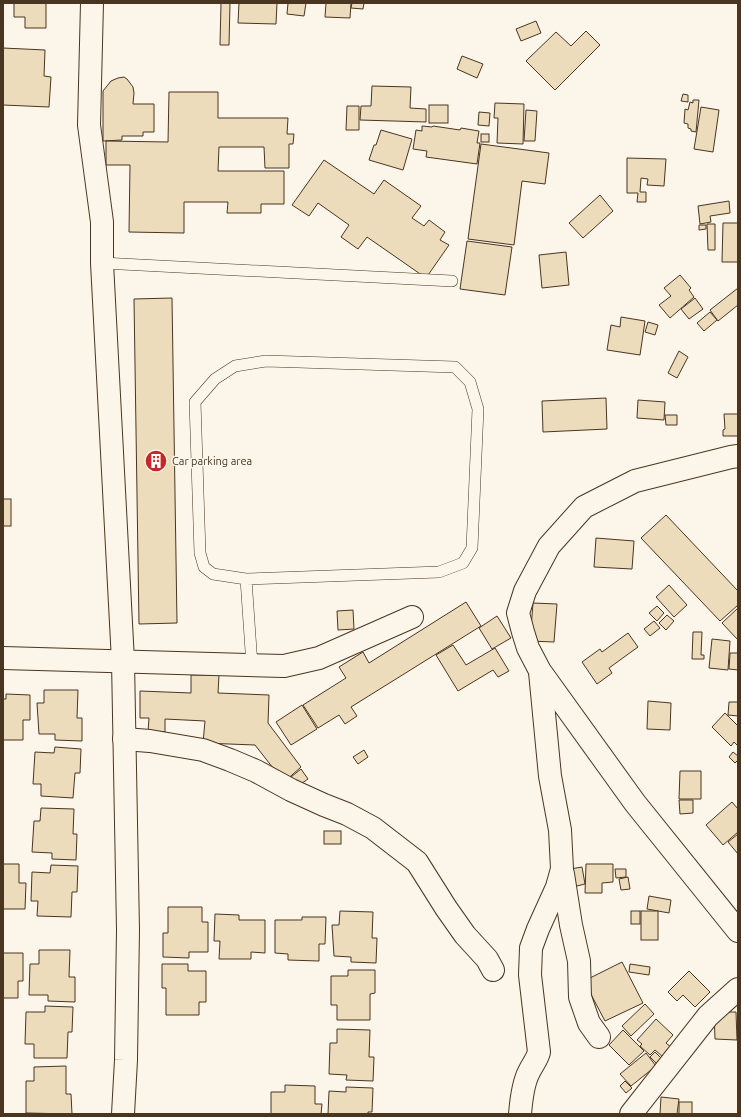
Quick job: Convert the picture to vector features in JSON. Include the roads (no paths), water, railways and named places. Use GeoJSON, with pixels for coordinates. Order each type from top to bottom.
{"type":"FeatureCollection","features":[{"type":"Feature","properties":{"kind":"street"},"geometry":{"type":"LineString","coordinates":[[92,3],[89,125],[102,222],[102,263],[123,661],[128,930],[126,1060],[123,1114]]}},
{"type":"Feature","properties":{"kind":"street"},"geometry":{"type":"LineString","coordinates":[[738,456],[635,481],[584,507],[549,546],[525,591],[518,613],[528,648],[540,671],[635,803],[738,931]]}},
{"type":"Feature","properties":{"kind":"street"},"geometry":{"type":"LineString","coordinates":[[3,658],[284,666],[319,658],[412,617]]}},
{"type":"Feature","properties":{"kind":"street"},"geometry":{"type":"LineString","coordinates":[[540,671],[550,776],[560,830],[562,869],[571,925],[579,962],[580,997],[589,1023],[599,1037]]}},
{"type":"Feature","properties":{"kind":"street"},"geometry":{"type":"LineString","coordinates":[[124,739],[150,741],[203,750],[256,771],[311,799],[347,814],[374,828],[417,862],[446,908],[465,935],[487,959],[493,970]]}},
{"type":"Feature","properties":{"kind":"street"},"geometry":{"type":"LineString","coordinates":[[520,1114],[528,1073],[537,1059],[539,1052],[530,975],[532,948],[538,928],[557,887],[562,869]]}},
{"type":"Feature","properties":{"kind":"street"},"geometry":{"type":"LineString","coordinates":[[632,1114],[708,1016],[738,989]]}},
{"type":"Feature","properties":{"kind":"lane"},"geometry":{"type":"LineString","coordinates":[[102,263],[452,281]]}},
{"type":"Feature","properties":{"kind":"lane"},"geometry":{"type":"LineString","coordinates":[[266,361],[455,367],[470,382],[478,409],[478,417],[472,548],[463,563],[439,572],[246,579],[213,574],[204,567],[200,553],[195,402],[215,379],[235,366],[266,361]]}},
{"type":"Feature","properties":{"kind":"lane"},"geometry":{"type":"LineString","coordinates":[[246,579],[252,665]]}},
{"type":"Feature","properties":{"kind":"place","name":"Car parking area"},"geometry":{"type":"Point","coordinates":[156,461]}}]}
